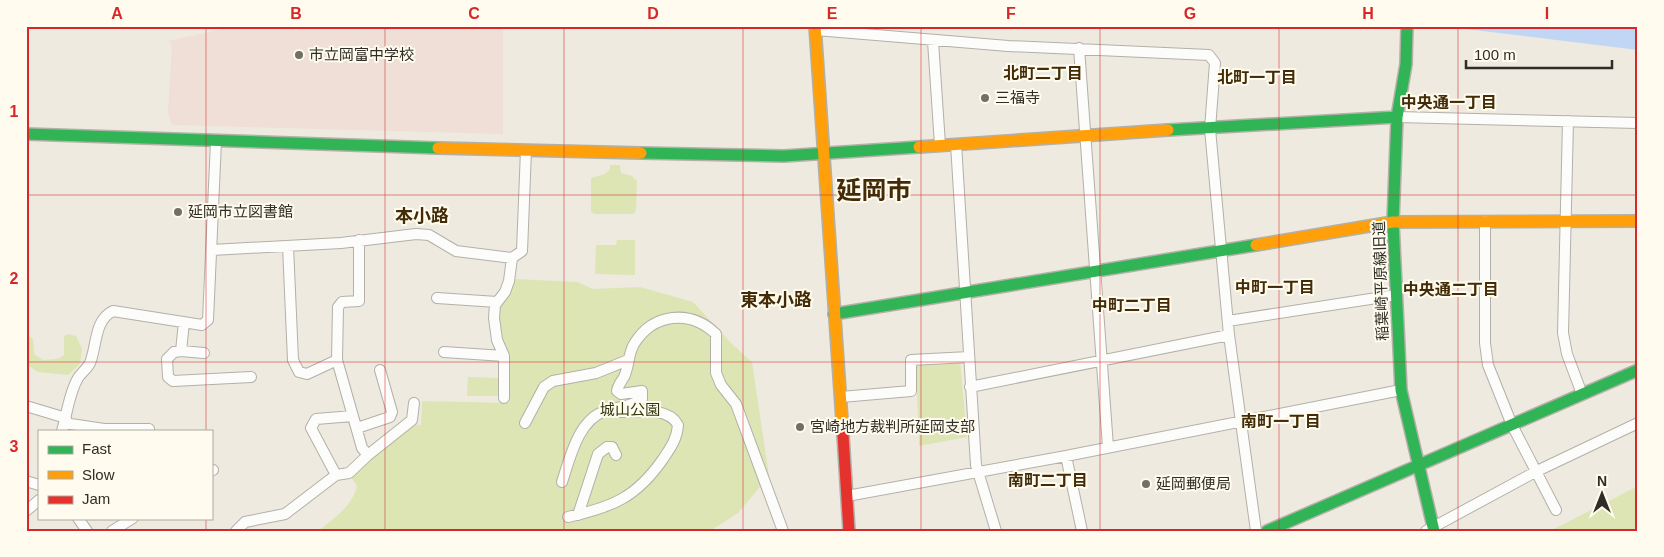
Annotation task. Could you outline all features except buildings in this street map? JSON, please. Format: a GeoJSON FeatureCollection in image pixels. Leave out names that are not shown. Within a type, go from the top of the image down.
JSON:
{"type":"FeatureCollection","features":[{"type":"Feature","properties":{"kind":"street","name":"稲葉崎平原線旧道"},"geometry":{"type":"LineString","coordinates":[[1407,26],[1406,64],[1398,117],[1393,222],[1396,295],[1401,390],[1420,465],[1431,530]]}},
{"type":"Feature","properties":{"kind":"street"},"geometry":{"type":"LineString","coordinates":[[849,531],[815,28],[933,41],[1209,55],[1215,63],[1210,129],[1229,336],[1256,531]]}},
{"type":"Feature","properties":{"kind":"street"},"geometry":{"type":"LineString","coordinates":[[933,41],[940,145]]}},
{"type":"Feature","properties":{"kind":"street"},"geometry":{"type":"LineString","coordinates":[[1079,48],[1108,447]]}},
{"type":"Feature","properties":{"kind":"street"},"geometry":{"type":"LineString","coordinates":[[26,134],[784,156],[1086,135],[1398,117],[1638,123]]}},
{"type":"Feature","properties":{"kind":"street"},"geometry":{"type":"LineString","coordinates":[[1568,121],[1563,333],[1567,354],[1582,394]]}},
{"type":"Feature","properties":{"kind":"street"},"geometry":{"type":"LineString","coordinates":[[64,424],[77,379],[90,364],[98,331],[106,315],[113,311],[202,325],[208,320],[216,141]]}},
{"type":"Feature","properties":{"kind":"street"},"geometry":{"type":"LineString","coordinates":[[956,144],[970,387],[978,472],[996,531]]}},
{"type":"Feature","properties":{"kind":"street"},"geometry":{"type":"LineString","coordinates":[[212,250],[428,235],[456,251],[512,258],[522,251],[526,150]]}},
{"type":"Feature","properties":{"kind":"street"},"geometry":{"type":"LineString","coordinates":[[834,314],[1393,222],[1485,220],[1638,222]]}},
{"type":"Feature","properties":{"kind":"street"},"geometry":{"type":"LineString","coordinates":[[1485,220],[1485,343],[1488,365],[1512,424],[1556,510]]}},
{"type":"Feature","properties":{"kind":"street"},"geometry":{"type":"LineString","coordinates":[[359,240],[359,302],[342,302],[338,308],[337,360],[362,448],[368,455]]}},
{"type":"Feature","properties":{"kind":"street"},"geometry":{"type":"LineString","coordinates":[[288,246],[293,360],[296,368],[306,374],[337,360]]}},
{"type":"Feature","properties":{"kind":"street"},"geometry":{"type":"LineString","coordinates":[[504,398],[504,356],[497,340],[494,318],[497,302],[505,292],[509,281],[512,258]]}},
{"type":"Feature","properties":{"kind":"street"},"geometry":{"type":"LineString","coordinates":[[1228,321],[1396,295]]}},
{"type":"Feature","properties":{"kind":"street"},"geometry":{"type":"LineString","coordinates":[[437,298],[497,302]]}},
{"type":"Feature","properties":{"kind":"street"},"geometry":{"type":"LineString","coordinates":[[562,482],[581,433],[597,414],[636,404],[642,399],[642,391],[621,394],[617,390],[624,376],[634,345],[645,331],[667,317],[687,317],[708,326],[716,334],[716,373],[721,385],[736,404],[783,531]]}},
{"type":"Feature","properties":{"kind":"street"},"geometry":{"type":"LineString","coordinates":[[181,351],[184,322]]}},
{"type":"Feature","properties":{"kind":"street"},"geometry":{"type":"LineString","coordinates":[[970,387],[1229,336]]}},
{"type":"Feature","properties":{"kind":"street"},"geometry":{"type":"LineString","coordinates":[[204,353],[174,352],[167,359],[168,377],[173,381],[251,377]]}},
{"type":"Feature","properties":{"kind":"street"},"geometry":{"type":"LineString","coordinates":[[444,352],[504,356]]}},
{"type":"Feature","properties":{"kind":"street"},"geometry":{"type":"LineString","coordinates":[[841,396],[911,391],[911,360],[969,357]]}},
{"type":"Feature","properties":{"kind":"street"},"geometry":{"type":"LineString","coordinates":[[525,423],[544,387],[553,381],[596,372],[628,360]]}},
{"type":"Feature","properties":{"kind":"street"},"geometry":{"type":"LineString","coordinates":[[356,428],[390,417],[392,412],[380,370]]}},
{"type":"Feature","properties":{"kind":"street"},"geometry":{"type":"LineString","coordinates":[[1267,531],[1638,370]]}},
{"type":"Feature","properties":{"kind":"street"},"geometry":{"type":"LineString","coordinates":[[847,496],[1066,456],[1401,390]]}},
{"type":"Feature","properties":{"kind":"street"},"geometry":{"type":"LineString","coordinates":[[236,531],[245,522],[285,514],[336,475],[349,473],[368,455],[412,420],[414,403]]}},
{"type":"Feature","properties":{"kind":"street"},"geometry":{"type":"LineString","coordinates":[[26,406],[64,424],[104,429],[149,429]]}},
{"type":"Feature","properties":{"kind":"street"},"geometry":{"type":"LineString","coordinates":[[597,414],[659,412],[672,417],[676,422],[677,434],[660,463],[638,489],[612,506],[573,516],[598,454],[607,447],[612,447],[616,455]]}},
{"type":"Feature","properties":{"kind":"street"},"geometry":{"type":"LineString","coordinates":[[336,475],[311,428],[312,423],[316,419],[353,416]]}},
{"type":"Feature","properties":{"kind":"street"},"geometry":{"type":"LineString","coordinates":[[1431,530],[1537,471],[1638,422]]}},
{"type":"Feature","properties":{"kind":"street"},"geometry":{"type":"LineString","coordinates":[[1066,456],[1082,531]]}},
{"type":"Feature","properties":{"kind":"street"},"geometry":{"type":"LineString","coordinates":[[26,481],[38,485]]}},
{"type":"Feature","properties":{"kind":"street"},"geometry":{"type":"LineString","coordinates":[[26,511],[38,501]]}},
{"type":"Feature","properties":{"kind":"street"},"geometry":{"type":"LineString","coordinates":[[79,520],[87,531]]}},
{"type":"Feature","properties":{"kind":"street"},"geometry":{"type":"LineString","coordinates":[[112,531],[130,520]]}},
{"type":"Feature","properties":{"kind":"shaded area"},"geometry":{"type":"Polygon","coordinates":[[[235,26],[503,26],[503,134],[173,125],[168,112],[172,49],[169,41],[235,26]]]}},
{"type":"Feature","properties":{"kind":"green space"},"geometry":{"type":"Polygon","coordinates":[[[610,165],[620,165],[621,173],[632,176],[637,181],[636,211],[633,214],[594,214],[591,211],[591,178],[605,174],[610,169],[610,165]]]}},
{"type":"Feature","properties":{"kind":"green space"},"geometry":{"type":"Polygon","coordinates":[[[617,240],[635,240],[635,275],[595,274],[596,245],[616,245],[617,240]]]}},
{"type":"Feature","properties":{"kind":"green space","name":"城山公園"},"geometry":{"type":"Polygon","coordinates":[[[514,279],[577,282],[593,289],[640,287],[693,302],[732,344],[752,362],[769,476],[738,513],[710,531],[318,531],[342,512],[351,500],[357,486],[350,476],[411,424],[421,425],[422,401],[509,403],[509,356],[497,328],[497,310],[514,279]]]}},
{"type":"Feature","properties":{"kind":"green space"},"geometry":{"type":"Polygon","coordinates":[[[26,334],[33,339],[34,354],[43,360],[58,359],[64,355],[64,336],[68,334],[76,336],[82,349],[80,364],[68,375],[38,372],[26,364],[26,334]]]}},
{"type":"Feature","properties":{"kind":"green space"},"geometry":{"type":"Polygon","coordinates":[[[960,361],[967,437],[919,446],[916,364],[960,361]]]}},
{"type":"Feature","properties":{"kind":"green space"},"geometry":{"type":"Polygon","coordinates":[[[468,377],[498,378],[498,396],[467,396],[468,377]]]}},
{"type":"Feature","properties":{"kind":"green space"},"geometry":{"type":"Polygon","coordinates":[[[1638,486],[1638,531],[1550,531],[1638,486]]]}},
{"type":"Feature","properties":{"kind":"water"},"geometry":{"type":"Polygon","coordinates":[[[1441,26],[1638,26],[1638,50],[1441,26]]]}},
{"type":"Feature","properties":{"kind":"traffic: fast"},"geometry":{"type":"LineString","coordinates":[[1407,26],[1406,64],[1397,117],[1393,222],[1401,390],[1434,531]]}},
{"type":"Feature","properties":{"kind":"traffic: fast"},"geometry":{"type":"LineString","coordinates":[[1168,130],[1397,117]]}},
{"type":"Feature","properties":{"kind":"traffic: fast"},"geometry":{"type":"LineString","coordinates":[[26,134],[438,148]]}},
{"type":"Feature","properties":{"kind":"traffic: fast"},"geometry":{"type":"LineString","coordinates":[[641,153],[784,156],[919,147]]}},
{"type":"Feature","properties":{"kind":"traffic: fast"},"geometry":{"type":"LineString","coordinates":[[834,314],[1256,245]]}},
{"type":"Feature","properties":{"kind":"traffic: fast"},"geometry":{"type":"LineString","coordinates":[[1267,531],[1638,370]]}},
{"type":"Feature","properties":{"kind":"traffic: slow"},"geometry":{"type":"LineString","coordinates":[[815,26],[843,435]]}},
{"type":"Feature","properties":{"kind":"traffic: slow"},"geometry":{"type":"LineString","coordinates":[[919,147],[1168,130]]}},
{"type":"Feature","properties":{"kind":"traffic: slow"},"geometry":{"type":"LineString","coordinates":[[438,148],[641,153]]}},
{"type":"Feature","properties":{"kind":"traffic: slow"},"geometry":{"type":"LineString","coordinates":[[1256,245],[1393,222],[1638,221]]}},
{"type":"Feature","properties":{"kind":"traffic: jam"},"geometry":{"type":"LineString","coordinates":[[843,435],[849,531]]}},
{"type":"Feature","properties":{"kind":"place","name":"市立岡富中学校"},"geometry":{"type":"Point","coordinates":[299,55]}},
{"type":"Feature","properties":{"kind":"place","name":"三福寺"},"geometry":{"type":"Point","coordinates":[985,98]}},
{"type":"Feature","properties":{"kind":"place","name":"延岡市立図書館"},"geometry":{"type":"Point","coordinates":[178,212]}},
{"type":"Feature","properties":{"kind":"place","name":"宮崎地方裁判所延岡支部"},"geometry":{"type":"Point","coordinates":[800,427]}},
{"type":"Feature","properties":{"kind":"place","name":"延岡郵便局"},"geometry":{"type":"Point","coordinates":[1146,484]}},
{"type":"Feature","properties":{"kind":"district","name":"北町二丁目"},"geometry":{"type":"Point","coordinates":[1043,73]}},
{"type":"Feature","properties":{"kind":"district","name":"北町一丁目"},"geometry":{"type":"Point","coordinates":[1257,77]}},
{"type":"Feature","properties":{"kind":"district","name":"中央通一丁目"},"geometry":{"type":"Point","coordinates":[1449,102]}},
{"type":"Feature","properties":{"kind":"district","name":"延岡市"},"geometry":{"type":"Point","coordinates":[874,190]}},
{"type":"Feature","properties":{"kind":"district","name":"本小路"},"geometry":{"type":"Point","coordinates":[422,216]}},
{"type":"Feature","properties":{"kind":"district","name":"中町一丁目"},"geometry":{"type":"Point","coordinates":[1275,287]}},
{"type":"Feature","properties":{"kind":"district","name":"中央通二丁目"},"geometry":{"type":"Point","coordinates":[1451,289]}},
{"type":"Feature","properties":{"kind":"district","name":"東本小路"},"geometry":{"type":"Point","coordinates":[776,300]}},
{"type":"Feature","properties":{"kind":"district","name":"中町二丁目"},"geometry":{"type":"Point","coordinates":[1132,305]}},
{"type":"Feature","properties":{"kind":"district","name":"南町一丁目"},"geometry":{"type":"Point","coordinates":[1281,421]}},
{"type":"Feature","properties":{"kind":"district","name":"南町二丁目"},"geometry":{"type":"Point","coordinates":[1048,480]}}]}
